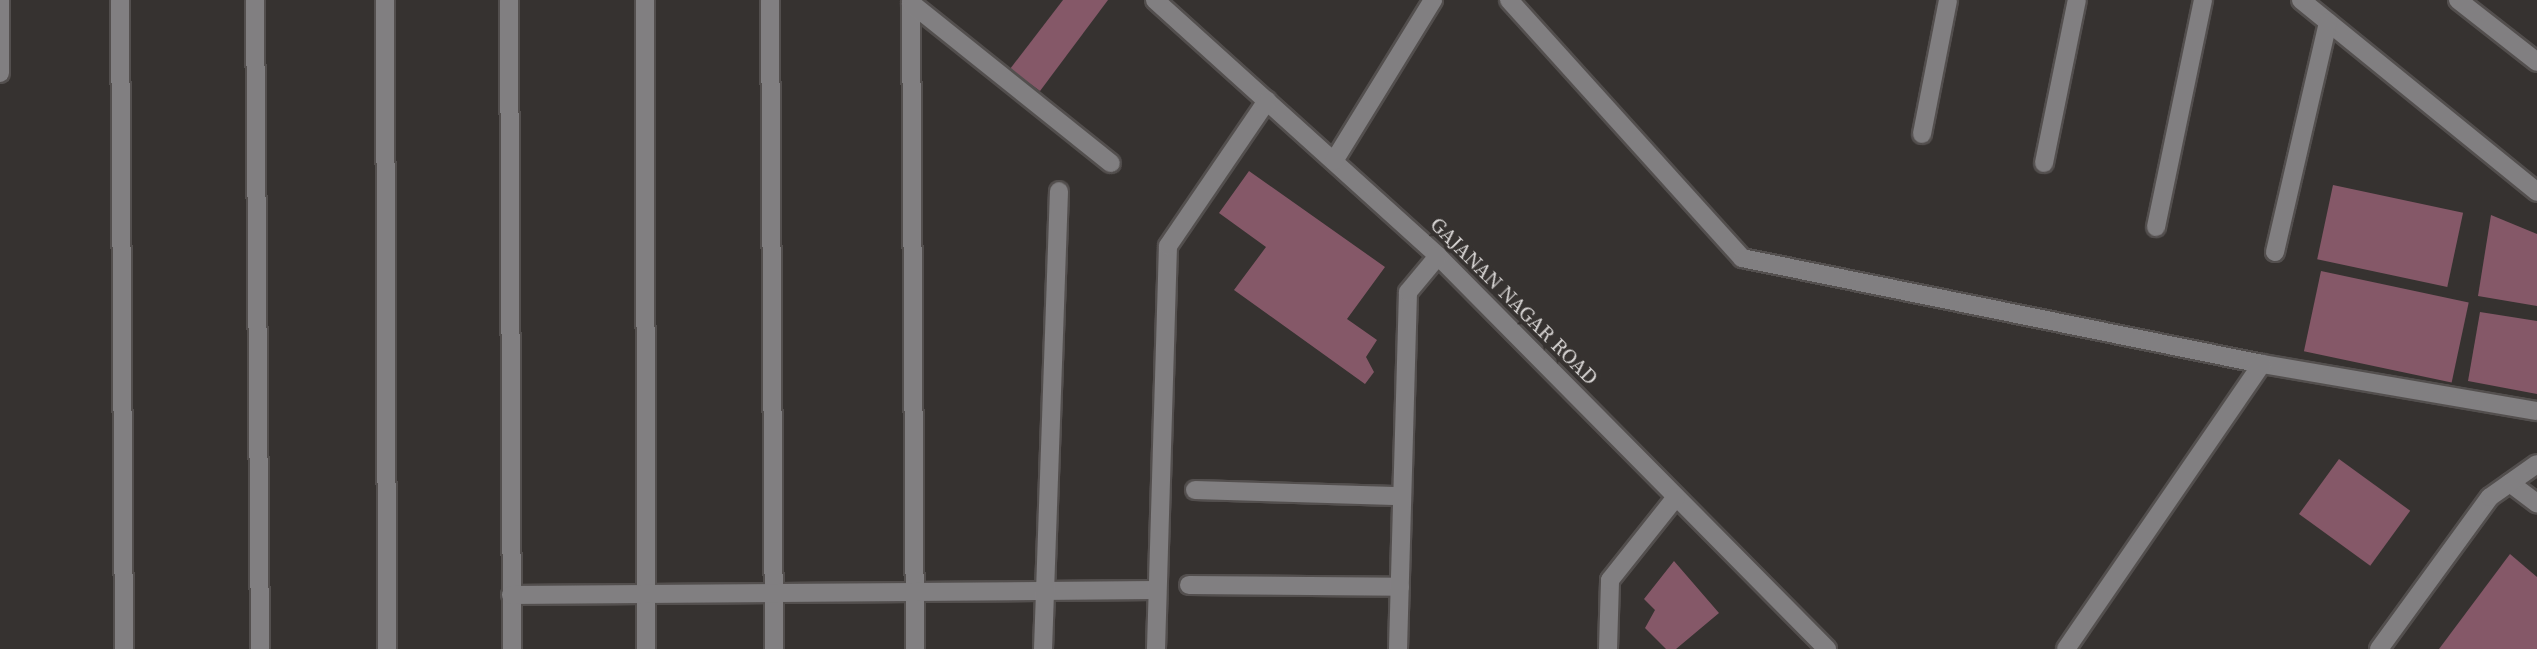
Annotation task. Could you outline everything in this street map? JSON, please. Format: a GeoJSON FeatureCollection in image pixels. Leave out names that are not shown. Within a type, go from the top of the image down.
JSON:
{"type":"FeatureCollection","features":[{"type":"Feature","properties":{"kind":"street"},"geometry":{"type":"LineString","coordinates":[[0,0],[0,73]]}},
{"type":"Feature","properties":{"kind":"street"},"geometry":{"type":"LineString","coordinates":[[120,0],[124,649]]}},
{"type":"Feature","properties":{"kind":"street"},"geometry":{"type":"LineString","coordinates":[[255,0],[260,649]]}},
{"type":"Feature","properties":{"kind":"street"},"geometry":{"type":"LineString","coordinates":[[385,0],[387,649]]}},
{"type":"Feature","properties":{"kind":"street"},"geometry":{"type":"LineString","coordinates":[[509,0],[512,649]]}},
{"type":"Feature","properties":{"kind":"street"},"geometry":{"type":"LineString","coordinates":[[645,0],[646,649]]}},
{"type":"Feature","properties":{"kind":"street"},"geometry":{"type":"LineString","coordinates":[[770,0],[774,649]]}},
{"type":"Feature","properties":{"kind":"street","name":"GAJANAN NAGAR ROAD"},"geometry":{"type":"LineString","coordinates":[[1155,0],[1438,256],[1827,649]]}},
{"type":"Feature","properties":{"kind":"street"},"geometry":{"type":"LineString","coordinates":[[1334,161],[1433,0]]}},
{"type":"Feature","properties":{"kind":"street"},"geometry":{"type":"LineString","coordinates":[[1509,0],[1742,258],[2262,364],[2537,411]]}},
{"type":"Feature","properties":{"kind":"street"},"geometry":{"type":"LineString","coordinates":[[1922,134],[1948,0]]}},
{"type":"Feature","properties":{"kind":"street"},"geometry":{"type":"LineString","coordinates":[[2044,163],[2077,0]]}},
{"type":"Feature","properties":{"kind":"street"},"geometry":{"type":"LineString","coordinates":[[2156,227],[2203,0]]}},
{"type":"Feature","properties":{"kind":"street"},"geometry":{"type":"LineString","coordinates":[[2301,0],[2537,192]]}},
{"type":"Feature","properties":{"kind":"street"},"geometry":{"type":"LineString","coordinates":[[2458,0],[2537,62]]}},
{"type":"Feature","properties":{"kind":"street"},"geometry":{"type":"LineString","coordinates":[[911,1],[1111,163]]}},
{"type":"Feature","properties":{"kind":"street"},"geometry":{"type":"LineString","coordinates":[[911,1],[915,649]]}},
{"type":"Feature","properties":{"kind":"street"},"geometry":{"type":"LineString","coordinates":[[2275,252],[2328,22]]}},
{"type":"Feature","properties":{"kind":"street"},"geometry":{"type":"LineString","coordinates":[[1156,649],[1155,590],[1168,246],[1267,101]]}},
{"type":"Feature","properties":{"kind":"street"},"geometry":{"type":"LineString","coordinates":[[1043,649],[1059,191]]}},
{"type":"Feature","properties":{"kind":"street"},"geometry":{"type":"LineString","coordinates":[[1398,649],[1408,292],[1438,256]]}},
{"type":"Feature","properties":{"kind":"street"},"geometry":{"type":"LineString","coordinates":[[2066,649],[2262,364]]}},
{"type":"Feature","properties":{"kind":"street"},"geometry":{"type":"LineString","coordinates":[[2379,649],[2490,497],[2537,464]]}},
{"type":"Feature","properties":{"kind":"street"},"geometry":{"type":"LineString","coordinates":[[2511,483],[2537,503]]}},
{"type":"Feature","properties":{"kind":"street"},"geometry":{"type":"LineString","coordinates":[[1195,490],[1402,496]]}},
{"type":"Feature","properties":{"kind":"street"},"geometry":{"type":"LineString","coordinates":[[1608,649],[1610,580],[1676,497]]}},
{"type":"Feature","properties":{"kind":"street"},"geometry":{"type":"LineString","coordinates":[[1189,585],[1400,587]]}},
{"type":"Feature","properties":{"kind":"street"},"geometry":{"type":"LineString","coordinates":[[511,595],[1155,590]]}},
{"type":"Feature","properties":{"kind":"building"},"geometry":{"type":"Polygon","coordinates":[[[1063,0],[1108,0],[1040,91],[1010,69],[1063,0]]]}},
{"type":"Feature","properties":{"kind":"building"},"geometry":{"type":"Polygon","coordinates":[[[1249,171],[1385,267],[1347,319],[1377,340],[1366,357],[1374,372],[1365,384],[1234,290],[1266,247],[1219,213],[1249,171]]]}},
{"type":"Feature","properties":{"kind":"building"},"geometry":{"type":"Polygon","coordinates":[[[2333,185],[2463,213],[2447,287],[2317,259],[2333,185]]]}},
{"type":"Feature","properties":{"kind":"building"},"geometry":{"type":"Polygon","coordinates":[[[2491,215],[2537,234],[2537,306],[2478,296],[2491,215]]]}},
{"type":"Feature","properties":{"kind":"building"},"geometry":{"type":"Polygon","coordinates":[[[2321,271],[2469,302],[2452,383],[2304,351],[2321,271]]]}},
{"type":"Feature","properties":{"kind":"building"},"geometry":{"type":"Polygon","coordinates":[[[2480,312],[2537,321],[2537,394],[2468,381],[2480,312]]]}},
{"type":"Feature","properties":{"kind":"building"},"geometry":{"type":"Polygon","coordinates":[[[2339,459],[2410,511],[2370,566],[2299,514],[2339,459]]]}},
{"type":"Feature","properties":{"kind":"building"},"geometry":{"type":"Polygon","coordinates":[[[2510,554],[2537,577],[2537,649],[2439,649],[2510,554]]]}},
{"type":"Feature","properties":{"kind":"building"},"geometry":{"type":"Polygon","coordinates":[[[1674,561],[1719,613],[1676,649],[1666,649],[1645,628],[1655,610],[1644,599],[1674,561]]]}}]}
